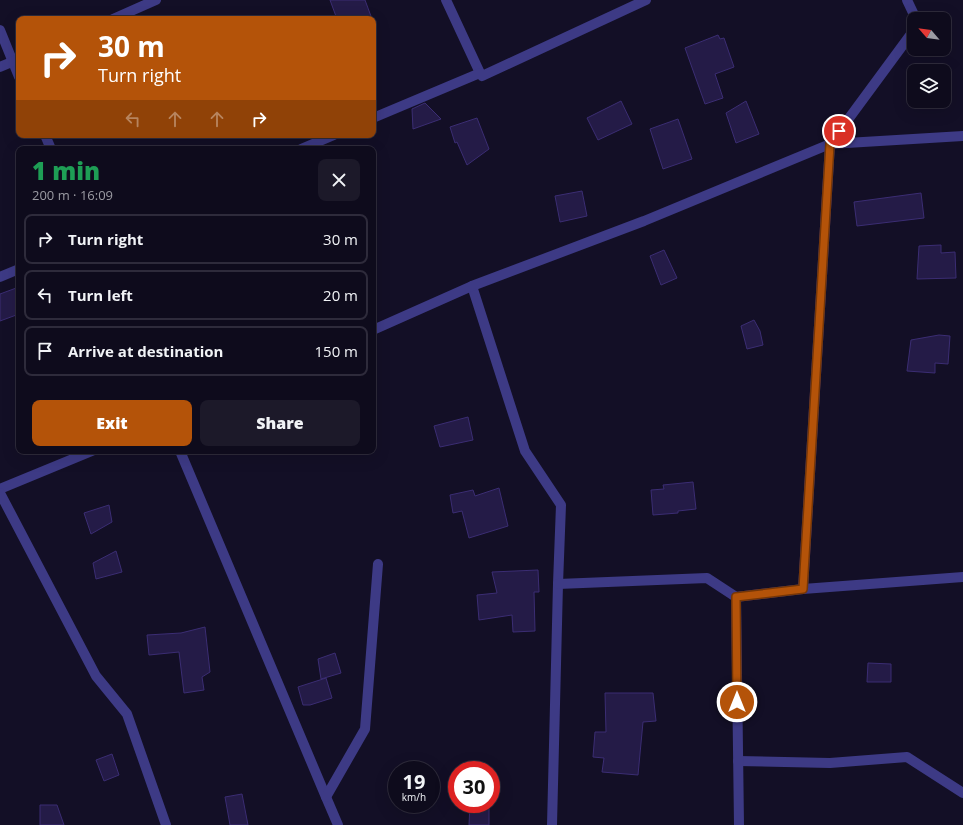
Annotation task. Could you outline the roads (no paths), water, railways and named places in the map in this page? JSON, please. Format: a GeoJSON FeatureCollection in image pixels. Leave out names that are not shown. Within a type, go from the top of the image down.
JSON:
{"type":"FeatureCollection","features":[{"type":"Feature","properties":{"kind":"street"},"geometry":{"type":"LineString","coordinates":[[120,16],[156,0]]}},
{"type":"Feature","properties":{"kind":"street"},"geometry":{"type":"LineString","coordinates":[[446,0],[482,76],[646,0]]}},
{"type":"Feature","properties":{"kind":"street"},"geometry":{"type":"LineString","coordinates":[[908,0],[913,12]]}},
{"type":"Feature","properties":{"kind":"street"},"geometry":{"type":"LineString","coordinates":[[0,30],[16,61],[0,67]]}},
{"type":"Feature","properties":{"kind":"street"},"geometry":{"type":"LineString","coordinates":[[803,589],[830,144],[907,40]]}},
{"type":"Feature","properties":{"kind":"street"},"geometry":{"type":"LineString","coordinates":[[376,117],[480,73]]}},
{"type":"Feature","properties":{"kind":"street"},"geometry":{"type":"LineString","coordinates":[[376,329],[472,286],[644,221],[830,144],[963,136]]}},
{"type":"Feature","properties":{"kind":"street"},"geometry":{"type":"LineString","coordinates":[[308,146],[327,138]]}},
{"type":"Feature","properties":{"kind":"street"},"geometry":{"type":"LineString","coordinates":[[0,277],[16,270]]}},
{"type":"Feature","properties":{"kind":"street"},"geometry":{"type":"LineString","coordinates":[[472,286],[525,451],[561,505],[552,825]]}},
{"type":"Feature","properties":{"kind":"street"},"geometry":{"type":"LineString","coordinates":[[0,489],[85,454]]}},
{"type":"Feature","properties":{"kind":"street"},"geometry":{"type":"LineString","coordinates":[[181,454],[338,825]]}},
{"type":"Feature","properties":{"kind":"street"},"geometry":{"type":"LineString","coordinates":[[0,493],[96,676],[127,714],[166,825]]}},
{"type":"Feature","properties":{"kind":"street"},"geometry":{"type":"LineString","coordinates":[[326,797],[365,730],[378,564]]}},
{"type":"Feature","properties":{"kind":"street"},"geometry":{"type":"LineString","coordinates":[[558,584],[706,578],[736,597],[803,589],[963,577]]}},
{"type":"Feature","properties":{"kind":"street"},"geometry":{"type":"LineString","coordinates":[[736,597],[739,825]]}},
{"type":"Feature","properties":{"kind":"street"},"geometry":{"type":"LineString","coordinates":[[738,761],[830,763],[907,757],[963,793]]}}]}
